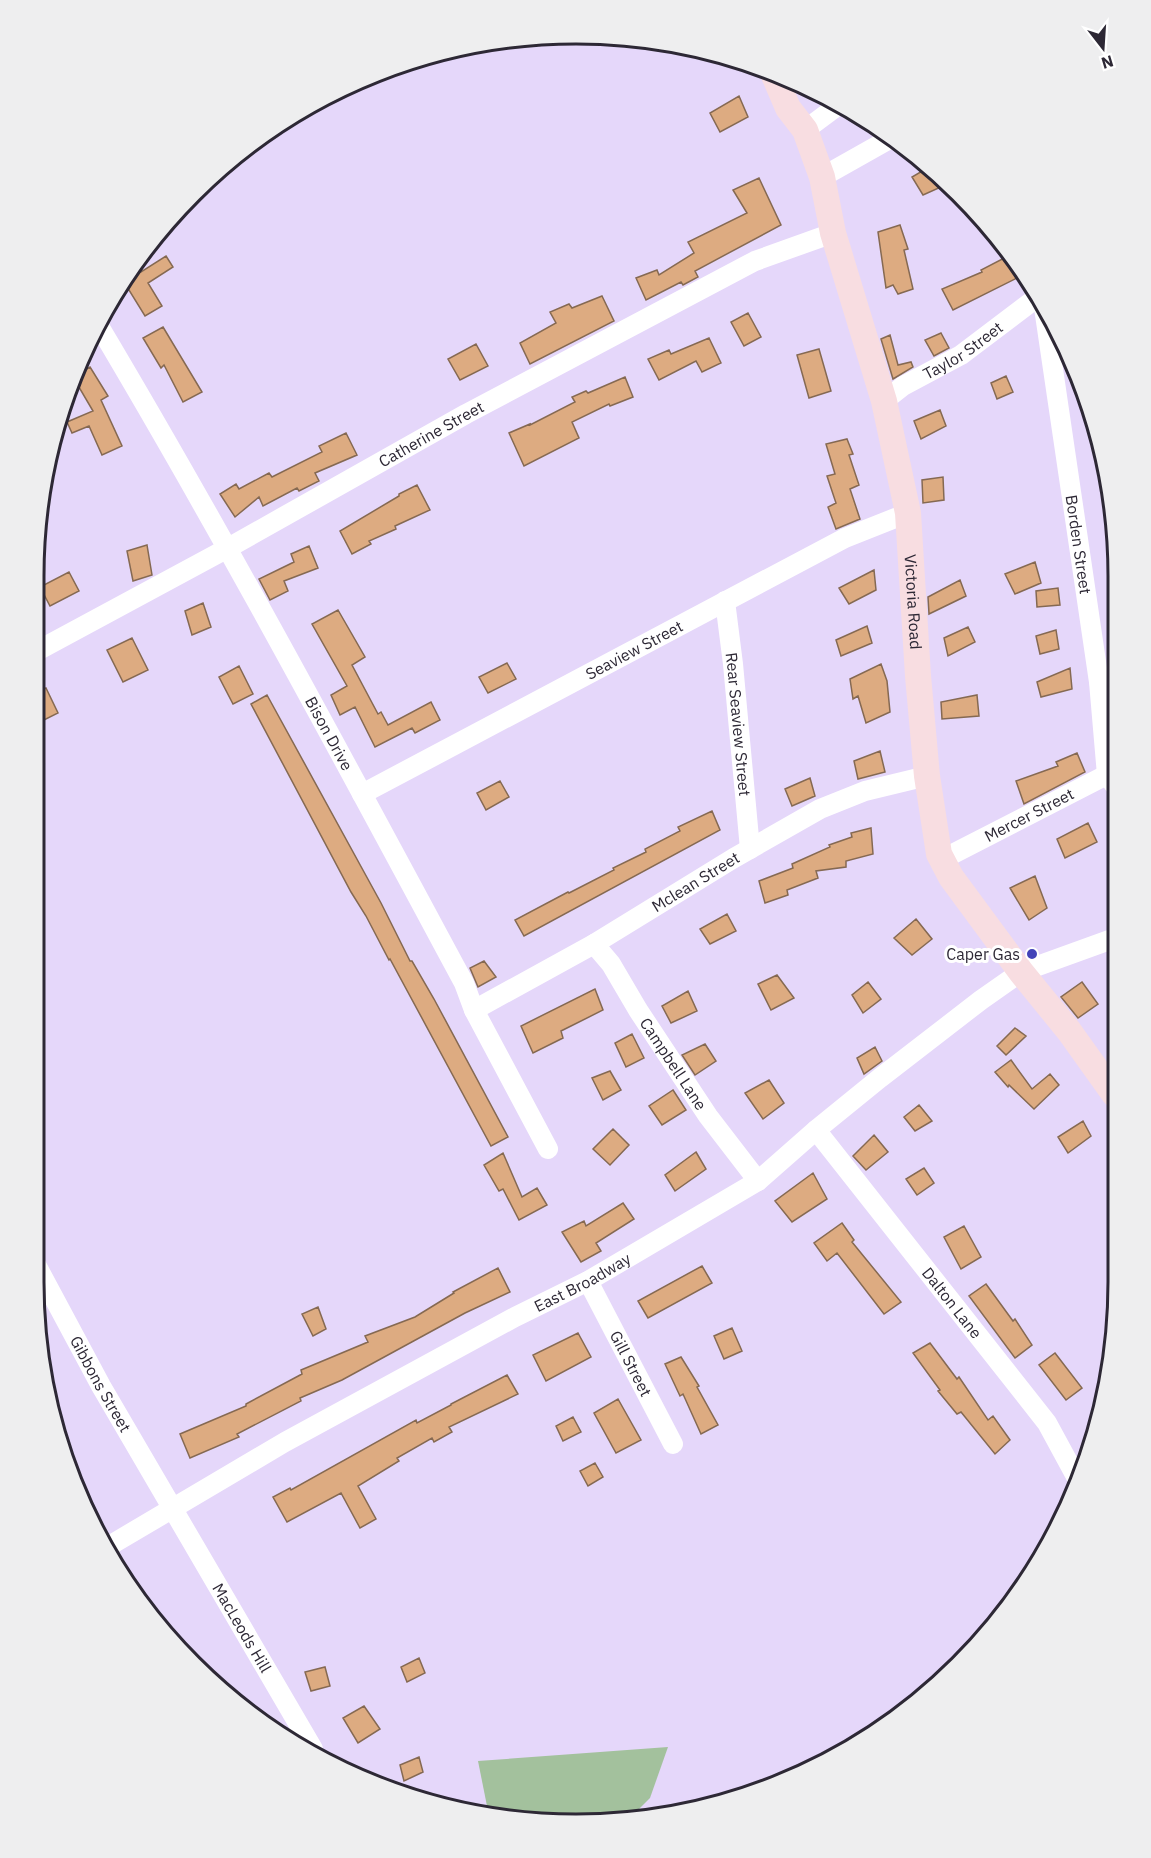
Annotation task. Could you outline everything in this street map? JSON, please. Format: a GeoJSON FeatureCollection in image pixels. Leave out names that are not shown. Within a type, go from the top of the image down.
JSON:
{"type":"FeatureCollection","features":[{"type":"Feature","properties":{"kind":"main road","name":"Victoria Road"},"geometry":{"type":"LineString","coordinates":[[777,83],[788,108],[805,130],[822,177],[833,233],[884,401],[908,513],[927,776],[936,843],[941,860],[1021,972],[1069,1031],[1108,1086]]}},
{"type":"Feature","properties":{"kind":"street"},"geometry":{"type":"LineString","coordinates":[[805,130],[832,110]]}},
{"type":"Feature","properties":{"kind":"street"},"geometry":{"type":"LineString","coordinates":[[822,177],[884,142]]}},
{"type":"Feature","properties":{"kind":"street","name":"Catherine Street"},"geometry":{"type":"LineString","coordinates":[[44,647],[228,548],[466,414],[745,266],[833,233]]}},
{"type":"Feature","properties":{"kind":"street","name":"Taylor Street"},"geometry":{"type":"LineString","coordinates":[[884,401],[903,387],[961,356],[1031,302]]}},
{"type":"Feature","properties":{"kind":"street","name":"Bison Drive"},"geometry":{"type":"LineString","coordinates":[[102,332],[228,548],[464,983],[474,1010],[548,1149]]}},
{"type":"Feature","properties":{"kind":"street","name":"Borden Street"},"geometry":{"type":"LineString","coordinates":[[1048,332],[1108,678]]}},
{"type":"Feature","properties":{"kind":"street","name":"Seaview Street"},"geometry":{"type":"LineString","coordinates":[[362,794],[857,532],[908,513]]}},
{"type":"Feature","properties":{"kind":"street","name":"Rear Seaview Street"},"geometry":{"type":"LineString","coordinates":[[724,601],[733,664],[750,849]]}},
{"type":"Feature","properties":{"kind":"street","name":"Mclean Street"},"geometry":{"type":"LineString","coordinates":[[474,1010],[594,944],[778,831],[820,809],[865,791],[927,776]]}},
{"type":"Feature","properties":{"kind":"street","name":"Mercer Street"},"geometry":{"type":"LineString","coordinates":[[941,860],[1108,779]]}},
{"type":"Feature","properties":{"kind":"street","name":"East Broadway"},"geometry":{"type":"LineString","coordinates":[[113,1544],[285,1442],[515,1317],[588,1281],[758,1181],[816,1130],[946,1026],[1021,972],[1108,941]]}},
{"type":"Feature","properties":{"kind":"street","name":"Campbell Lane"},"geometry":{"type":"LineString","coordinates":[[594,944],[611,964],[638,1010],[708,1116],[758,1181]]}},
{"type":"Feature","properties":{"kind":"street","name":"Dalton Lane"},"geometry":{"type":"LineString","coordinates":[[816,1130],[1047,1423],[1073,1471]]}},
{"type":"Feature","properties":{"kind":"street","name":"Gibbons Street"},"geometry":{"type":"LineString","coordinates":[[44,1280],[101,1386],[172,1508]]}},
{"type":"Feature","properties":{"kind":"street","name":"Gill Street"},"geometry":{"type":"LineString","coordinates":[[588,1281],[673,1444]]}},
{"type":"Feature","properties":{"kind":"street","name":"MacLeods Hill"},"geometry":{"type":"LineString","coordinates":[[172,1508],[310,1743]]}},
{"type":"Feature","properties":{"kind":"green space"},"geometry":{"type":"Polygon","coordinates":[[[668,1747],[650,1798],[637,1811],[610,1813],[541,1813],[487,1807],[478,1761],[668,1747]]]}},
{"type":"Feature","properties":{"kind":"building"},"geometry":{"type":"Polygon","coordinates":[[[739,96],[748,117],[720,132],[710,113],[739,96]]]}},
{"type":"Feature","properties":{"kind":"building"},"geometry":{"type":"Polygon","coordinates":[[[921,172],[939,188],[923,195],[912,177],[921,172]]]}},
{"type":"Feature","properties":{"kind":"building"},"geometry":{"type":"Polygon","coordinates":[[[759,178],[781,225],[695,271],[698,277],[683,285],[681,282],[646,300],[636,278],[657,270],[659,275],[694,253],[688,242],[747,213],[733,190],[759,178]]]}},
{"type":"Feature","properties":{"kind":"building"},"geometry":{"type":"Polygon","coordinates":[[[900,225],[908,249],[904,250],[913,289],[898,294],[893,285],[886,288],[878,232],[900,225]]]}},
{"type":"Feature","properties":{"kind":"building"},"geometry":{"type":"Polygon","coordinates":[[[166,256],[173,267],[148,283],[162,306],[145,316],[128,288],[140,270],[141,272],[166,256]]]}},
{"type":"Feature","properties":{"kind":"building"},"geometry":{"type":"Polygon","coordinates":[[[1003,259],[1017,278],[953,310],[942,289],[982,272],[981,270],[1003,259]]]}},
{"type":"Feature","properties":{"kind":"building"},"geometry":{"type":"Polygon","coordinates":[[[602,296],[614,321],[530,364],[520,343],[556,323],[550,312],[569,304],[572,308],[602,296]]]}},
{"type":"Feature","properties":{"kind":"building"},"geometry":{"type":"Polygon","coordinates":[[[748,313],[761,337],[744,346],[731,322],[748,313]]]}},
{"type":"Feature","properties":{"kind":"building"},"geometry":{"type":"Polygon","coordinates":[[[163,327],[202,392],[183,402],[164,365],[161,368],[143,338],[163,327]]]}},
{"type":"Feature","properties":{"kind":"building"},"geometry":{"type":"Polygon","coordinates":[[[941,333],[949,348],[934,356],[925,340],[941,333]]]}},
{"type":"Feature","properties":{"kind":"building"},"geometry":{"type":"Polygon","coordinates":[[[890,335],[898,365],[911,362],[913,367],[893,379],[881,339],[890,335]]]}},
{"type":"Feature","properties":{"kind":"building"},"geometry":{"type":"Polygon","coordinates":[[[709,338],[721,363],[702,372],[696,361],[659,380],[648,359],[669,350],[671,354],[709,338]]]}},
{"type":"Feature","properties":{"kind":"building"},"geometry":{"type":"Polygon","coordinates":[[[476,344],[488,366],[460,380],[448,359],[476,344]]]}},
{"type":"Feature","properties":{"kind":"building"},"geometry":{"type":"Polygon","coordinates":[[[819,349],[831,391],[809,398],[797,355],[819,349]]]}},
{"type":"Feature","properties":{"kind":"building"},"geometry":{"type":"Polygon","coordinates":[[[90,367],[108,396],[101,400],[122,446],[102,455],[89,426],[72,433],[67,422],[93,411],[79,386],[85,370],[90,367]]]}},
{"type":"Feature","properties":{"kind":"building"},"geometry":{"type":"Polygon","coordinates":[[[1006,376],[1013,392],[997,399],[991,383],[1006,376]]]}},
{"type":"Feature","properties":{"kind":"building"},"geometry":{"type":"Polygon","coordinates":[[[625,377],[633,397],[610,406],[609,404],[572,422],[579,438],[524,466],[509,433],[575,402],[572,397],[586,391],[588,393],[625,377]]]}},
{"type":"Feature","properties":{"kind":"building"},"geometry":{"type":"Polygon","coordinates":[[[940,410],[946,426],[921,439],[914,421],[940,410]]]}},
{"type":"Feature","properties":{"kind":"building"},"geometry":{"type":"Polygon","coordinates":[[[346,433],[357,455],[315,473],[319,481],[299,491],[297,488],[263,506],[259,497],[235,517],[220,494],[236,484],[239,489],[269,473],[272,477],[322,452],[319,446],[346,433]]]}},
{"type":"Feature","properties":{"kind":"building"},"geometry":{"type":"Polygon","coordinates":[[[847,439],[853,454],[849,455],[859,485],[850,489],[860,519],[836,529],[828,507],[836,503],[827,476],[835,474],[826,444],[847,439]]]}},
{"type":"Feature","properties":{"kind":"building"},"geometry":{"type":"Polygon","coordinates":[[[943,477],[944,500],[923,503],[922,480],[943,477]]]}},
{"type":"Feature","properties":{"kind":"building"},"geometry":{"type":"Polygon","coordinates":[[[417,485],[430,510],[395,526],[396,529],[369,541],[371,544],[352,554],[340,531],[417,485]]]}},
{"type":"Feature","properties":{"kind":"building"},"geometry":{"type":"Polygon","coordinates":[[[147,545],[152,575],[133,581],[127,551],[147,545]]]}},
{"type":"Feature","properties":{"kind":"building"},"geometry":{"type":"Polygon","coordinates":[[[309,546],[318,568],[284,581],[288,591],[270,600],[259,579],[294,562],[291,554],[309,546]]]}},
{"type":"Feature","properties":{"kind":"building"},"geometry":{"type":"Polygon","coordinates":[[[1035,562],[1041,583],[1015,594],[1005,574],[1035,562]]]}},
{"type":"Feature","properties":{"kind":"building"},"geometry":{"type":"Polygon","coordinates":[[[874,570],[876,590],[849,604],[839,588],[874,570]]]}},
{"type":"Feature","properties":{"kind":"building"},"geometry":{"type":"Polygon","coordinates":[[[69,572],[79,591],[50,606],[44,595],[44,585],[69,572]]]}},
{"type":"Feature","properties":{"kind":"building"},"geometry":{"type":"Polygon","coordinates":[[[960,580],[966,596],[929,614],[928,597],[960,580]]]}},
{"type":"Feature","properties":{"kind":"building"},"geometry":{"type":"Polygon","coordinates":[[[1058,588],[1060,605],[1037,607],[1036,591],[1058,588]]]}},
{"type":"Feature","properties":{"kind":"building"},"geometry":{"type":"Polygon","coordinates":[[[203,603],[211,627],[192,635],[185,611],[203,603]]]}},
{"type":"Feature","properties":{"kind":"building"},"geometry":{"type":"Polygon","coordinates":[[[338,610],[365,657],[352,665],[378,714],[381,712],[388,725],[431,702],[440,720],[415,733],[412,728],[375,747],[355,707],[340,715],[331,695],[347,686],[312,624],[338,610]]]}},
{"type":"Feature","properties":{"kind":"building"},"geometry":{"type":"Polygon","coordinates":[[[867,626],[872,643],[841,656],[836,640],[867,626]]]}},
{"type":"Feature","properties":{"kind":"building"},"geometry":{"type":"Polygon","coordinates":[[[968,627],[975,642],[948,656],[944,638],[968,627]]]}},
{"type":"Feature","properties":{"kind":"building"},"geometry":{"type":"Polygon","coordinates":[[[1056,630],[1059,649],[1040,654],[1036,636],[1056,630]]]}},
{"type":"Feature","properties":{"kind":"building"},"geometry":{"type":"Polygon","coordinates":[[[132,638],[148,670],[123,682],[107,650],[132,638]]]}},
{"type":"Feature","properties":{"kind":"building"},"geometry":{"type":"Polygon","coordinates":[[[507,663],[516,679],[488,693],[479,677],[507,663]]]}},
{"type":"Feature","properties":{"kind":"building"},"geometry":{"type":"Polygon","coordinates":[[[881,664],[887,681],[890,712],[866,723],[858,696],[853,699],[850,679],[881,664]]]}},
{"type":"Feature","properties":{"kind":"building"},"geometry":{"type":"Polygon","coordinates":[[[239,666],[253,694],[233,704],[219,677],[239,666]]]}},
{"type":"Feature","properties":{"kind":"building"},"geometry":{"type":"Polygon","coordinates":[[[1070,668],[1072,689],[1041,697],[1037,682],[1070,668]]]}},
{"type":"Feature","properties":{"kind":"building"},"geometry":{"type":"Polygon","coordinates":[[[46,688],[58,713],[44,720],[44,689],[46,688]]]}},
{"type":"Feature","properties":{"kind":"building"},"geometry":{"type":"Polygon","coordinates":[[[267,695],[508,1137],[491,1146],[390,959],[351,892],[251,704],[267,695]]]}},
{"type":"Feature","properties":{"kind":"building"},"geometry":{"type":"Polygon","coordinates":[[[977,695],[979,716],[942,719],[941,702],[977,695]]]}},
{"type":"Feature","properties":{"kind":"building"},"geometry":{"type":"Polygon","coordinates":[[[880,751],[885,772],[858,779],[854,761],[880,751]]]}},
{"type":"Feature","properties":{"kind":"building"},"geometry":{"type":"Polygon","coordinates":[[[1077,753],[1085,772],[1024,804],[1016,781],[1058,766],[1056,762],[1077,753]]]}},
{"type":"Feature","properties":{"kind":"building"},"geometry":{"type":"Polygon","coordinates":[[[810,778],[815,796],[792,806],[785,789],[810,778]]]}},
{"type":"Feature","properties":{"kind":"building"},"geometry":{"type":"Polygon","coordinates":[[[500,781],[509,797],[486,810],[477,793],[500,781]]]}},
{"type":"Feature","properties":{"kind":"building"},"geometry":{"type":"Polygon","coordinates":[[[712,811],[720,830],[524,936],[515,920],[614,870],[613,868],[646,852],[645,849],[680,831],[678,827],[712,811]]]}},
{"type":"Feature","properties":{"kind":"building"},"geometry":{"type":"Polygon","coordinates":[[[1088,823],[1097,842],[1065,858],[1057,839],[1088,823]]]}},
{"type":"Feature","properties":{"kind":"building"},"geometry":{"type":"Polygon","coordinates":[[[871,828],[873,854],[846,861],[846,867],[816,871],[818,878],[787,890],[788,895],[765,903],[759,881],[793,868],[792,864],[830,847],[829,845],[852,837],[851,833],[871,828]]]}},
{"type":"Feature","properties":{"kind":"building"},"geometry":{"type":"Polygon","coordinates":[[[1035,876],[1047,908],[1029,920],[1010,888],[1035,876]]]}},
{"type":"Feature","properties":{"kind":"building"},"geometry":{"type":"Polygon","coordinates":[[[727,914],[736,931],[710,944],[700,929],[727,914]]]}},
{"type":"Feature","properties":{"kind":"building"},"geometry":{"type":"Polygon","coordinates":[[[916,919],[932,939],[912,955],[894,938],[916,919]]]}},
{"type":"Feature","properties":{"kind":"building"},"geometry":{"type":"Polygon","coordinates":[[[484,961],[496,977],[478,987],[470,968],[484,961]]]}},
{"type":"Feature","properties":{"kind":"building"},"geometry":{"type":"Polygon","coordinates":[[[777,975],[794,998],[771,1010],[758,984],[777,975]]]}},
{"type":"Feature","properties":{"kind":"building"},"geometry":{"type":"Polygon","coordinates":[[[868,982],[881,999],[863,1013],[852,995],[868,982]]]}},
{"type":"Feature","properties":{"kind":"building"},"geometry":{"type":"Polygon","coordinates":[[[1082,982],[1098,1004],[1078,1018],[1061,997],[1082,982]]]}},
{"type":"Feature","properties":{"kind":"building"},"geometry":{"type":"Polygon","coordinates":[[[595,989],[603,1010],[561,1031],[563,1038],[533,1053],[521,1026],[595,989]]]}},
{"type":"Feature","properties":{"kind":"building"},"geometry":{"type":"Polygon","coordinates":[[[688,991],[697,1011],[671,1023],[662,1006],[688,991]]]}},
{"type":"Feature","properties":{"kind":"building"},"geometry":{"type":"Polygon","coordinates":[[[1015,1028],[1026,1036],[1006,1055],[997,1046],[1015,1028]]]}},
{"type":"Feature","properties":{"kind":"building"},"geometry":{"type":"Polygon","coordinates":[[[632,1034],[644,1058],[626,1067],[615,1043],[632,1034]]]}},
{"type":"Feature","properties":{"kind":"building"},"geometry":{"type":"Polygon","coordinates":[[[705,1044],[716,1061],[695,1075],[682,1055],[705,1044]]]}},
{"type":"Feature","properties":{"kind":"building"},"geometry":{"type":"Polygon","coordinates":[[[875,1047],[882,1061],[864,1074],[857,1058],[875,1047]]]}},
{"type":"Feature","properties":{"kind":"building"},"geometry":{"type":"Polygon","coordinates":[[[1011,1060],[1032,1089],[1050,1074],[1059,1085],[1034,1109],[1009,1085],[1008,1087],[995,1072],[1011,1060]]]}},
{"type":"Feature","properties":{"kind":"building"},"geometry":{"type":"Polygon","coordinates":[[[610,1071],[621,1090],[603,1100],[592,1078],[610,1071]]]}},
{"type":"Feature","properties":{"kind":"building"},"geometry":{"type":"Polygon","coordinates":[[[769,1080],[784,1103],[763,1119],[745,1093],[769,1080]]]}},
{"type":"Feature","properties":{"kind":"building"},"geometry":{"type":"Polygon","coordinates":[[[673,1090],[686,1110],[662,1125],[649,1106],[673,1090]]]}},
{"type":"Feature","properties":{"kind":"building"},"geometry":{"type":"Polygon","coordinates":[[[919,1105],[932,1121],[915,1131],[904,1117],[919,1105]]]}},
{"type":"Feature","properties":{"kind":"building"},"geometry":{"type":"Polygon","coordinates":[[[1083,1121],[1091,1136],[1068,1153],[1058,1137],[1083,1121]]]}},
{"type":"Feature","properties":{"kind":"building"},"geometry":{"type":"Polygon","coordinates":[[[613,1129],[629,1145],[610,1165],[593,1149],[613,1129]]]}},
{"type":"Feature","properties":{"kind":"building"},"geometry":{"type":"Polygon","coordinates":[[[874,1135],[888,1152],[866,1170],[853,1156],[874,1135]]]}},
{"type":"Feature","properties":{"kind":"building"},"geometry":{"type":"Polygon","coordinates":[[[696,1152],[706,1169],[675,1191],[665,1175],[696,1152]]]}},
{"type":"Feature","properties":{"kind":"building"},"geometry":{"type":"Polygon","coordinates":[[[503,1153],[522,1197],[537,1188],[547,1205],[519,1220],[503,1189],[499,1191],[484,1165],[503,1153]]]}},
{"type":"Feature","properties":{"kind":"building"},"geometry":{"type":"Polygon","coordinates":[[[924,1168],[934,1183],[917,1195],[906,1179],[924,1168]]]}},
{"type":"Feature","properties":{"kind":"building"},"geometry":{"type":"Polygon","coordinates":[[[813,1173],[827,1199],[792,1222],[775,1201],[813,1173]]]}},
{"type":"Feature","properties":{"kind":"building"},"geometry":{"type":"Polygon","coordinates":[[[623,1203],[634,1219],[596,1243],[601,1251],[581,1262],[562,1232],[584,1221],[586,1226],[623,1203]]]}},
{"type":"Feature","properties":{"kind":"building"},"geometry":{"type":"Polygon","coordinates":[[[842,1223],[854,1240],[852,1242],[901,1302],[884,1314],[837,1253],[827,1261],[814,1243],[842,1223]]]}},
{"type":"Feature","properties":{"kind":"building"},"geometry":{"type":"Polygon","coordinates":[[[964,1226],[981,1257],[961,1269],[944,1237],[964,1226]]]}},
{"type":"Feature","properties":{"kind":"building"},"geometry":{"type":"Polygon","coordinates":[[[702,1266],[712,1283],[648,1318],[638,1301],[702,1266]]]}},
{"type":"Feature","properties":{"kind":"building"},"geometry":{"type":"Polygon","coordinates":[[[498,1268],[510,1292],[465,1313],[342,1380],[300,1398],[301,1401],[237,1434],[239,1437],[190,1458],[180,1434],[246,1406],[302,1374],[301,1370],[368,1342],[365,1336],[415,1317],[453,1292],[498,1268]]]}},
{"type":"Feature","properties":{"kind":"building"},"geometry":{"type":"Polygon","coordinates":[[[986,1284],[1013,1321],[1015,1319],[1032,1345],[1015,1358],[969,1296],[986,1284]]]}},
{"type":"Feature","properties":{"kind":"building"},"geometry":{"type":"Polygon","coordinates":[[[318,1307],[326,1329],[313,1336],[302,1314],[318,1307]]]}},
{"type":"Feature","properties":{"kind":"building"},"geometry":{"type":"Polygon","coordinates":[[[732,1328],[742,1351],[724,1359],[714,1336],[732,1328]]]}},
{"type":"Feature","properties":{"kind":"building"},"geometry":{"type":"Polygon","coordinates":[[[578,1333],[591,1357],[546,1381],[533,1355],[578,1333]]]}},
{"type":"Feature","properties":{"kind":"building"},"geometry":{"type":"Polygon","coordinates":[[[930,1343],[957,1379],[959,1377],[988,1420],[993,1416],[1010,1440],[995,1454],[961,1412],[957,1414],[938,1391],[940,1390],[913,1353],[930,1343]]]}},
{"type":"Feature","properties":{"kind":"building"},"geometry":{"type":"Polygon","coordinates":[[[1055,1353],[1082,1388],[1066,1400],[1039,1365],[1055,1353]]]}},
{"type":"Feature","properties":{"kind":"building"},"geometry":{"type":"Polygon","coordinates":[[[681,1357],[699,1386],[697,1387],[718,1425],[701,1434],[683,1394],[680,1396],[665,1364],[681,1357]]]}},
{"type":"Feature","properties":{"kind":"building"},"geometry":{"type":"Polygon","coordinates":[[[507,1375],[518,1394],[449,1427],[452,1432],[434,1442],[432,1438],[397,1458],[399,1461],[358,1486],[376,1519],[360,1528],[341,1493],[287,1522],[273,1497],[290,1488],[291,1490],[416,1420],[417,1423],[507,1375]]]}},
{"type":"Feature","properties":{"kind":"building"},"geometry":{"type":"Polygon","coordinates":[[[618,1399],[641,1440],[616,1453],[594,1413],[618,1399]]]}},
{"type":"Feature","properties":{"kind":"building"},"geometry":{"type":"Polygon","coordinates":[[[573,1417],[581,1432],[563,1441],[556,1426],[573,1417]]]}},
{"type":"Feature","properties":{"kind":"building"},"geometry":{"type":"Polygon","coordinates":[[[595,1463],[603,1477],[588,1486],[580,1471],[595,1463]]]}},
{"type":"Feature","properties":{"kind":"building"},"geometry":{"type":"Polygon","coordinates":[[[419,1658],[425,1673],[407,1682],[401,1667],[419,1658]]]}},
{"type":"Feature","properties":{"kind":"building"},"geometry":{"type":"Polygon","coordinates":[[[325,1667],[330,1686],[311,1691],[305,1672],[325,1667]]]}},
{"type":"Feature","properties":{"kind":"building"},"geometry":{"type":"Polygon","coordinates":[[[364,1706],[380,1729],[358,1743],[343,1718],[364,1706]]]}},
{"type":"Feature","properties":{"kind":"building"},"geometry":{"type":"Polygon","coordinates":[[[419,1757],[423,1772],[404,1781],[400,1765],[419,1757]]]}},
{"type":"Feature","properties":{"kind":"place","name":"Caper Gas"},"geometry":{"type":"Point","coordinates":[1032,954]}}]}
